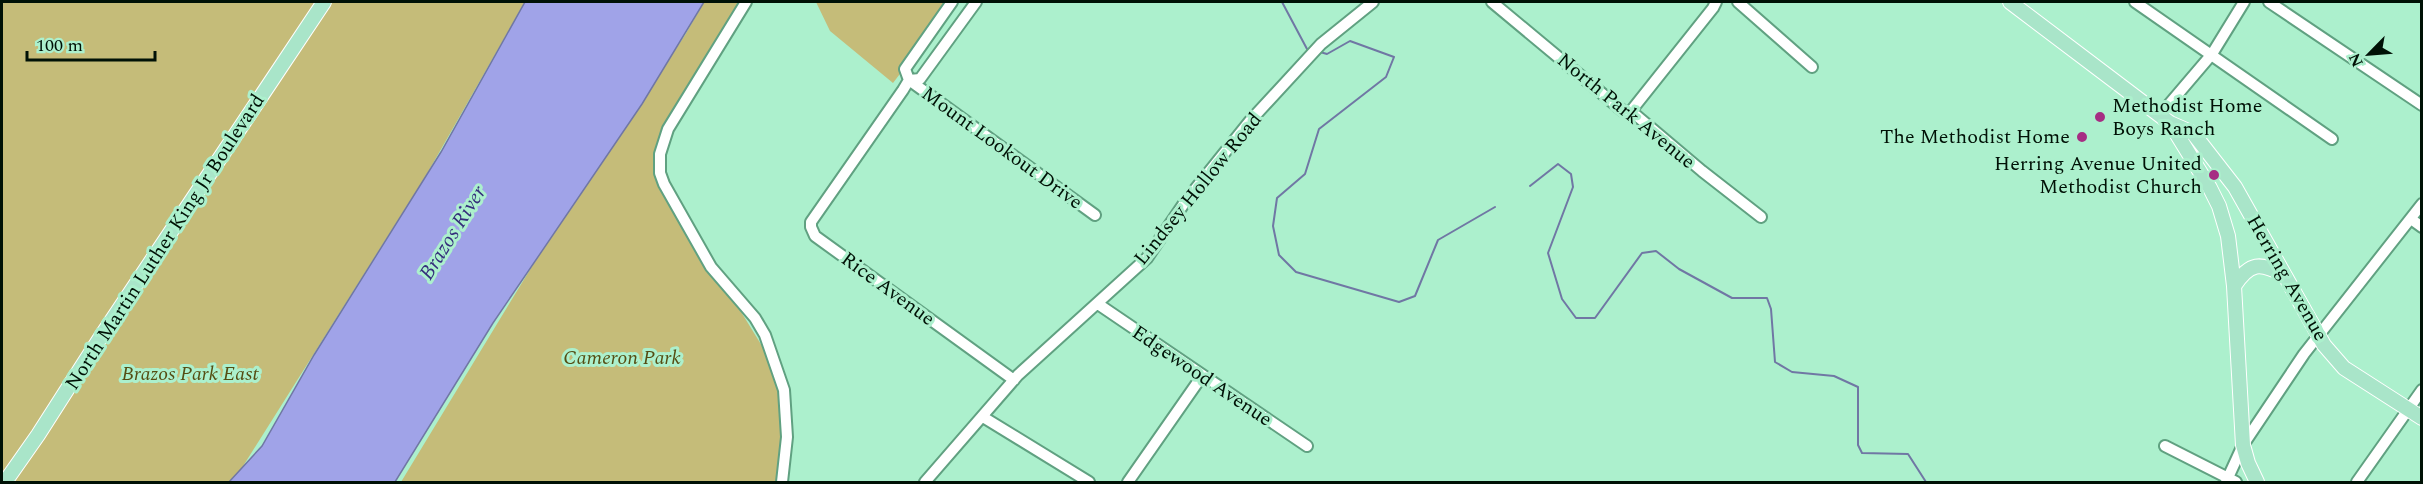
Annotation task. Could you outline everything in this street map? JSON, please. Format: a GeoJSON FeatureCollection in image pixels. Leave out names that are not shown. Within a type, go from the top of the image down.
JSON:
{"type":"FeatureCollection","features":[{"type":"Feature","properties":{"kind":"main road","name":"North Martin Luther King Jr Boulevard"},"geometry":{"type":"LineString","coordinates":[[5,483],[324,2]]}},
{"type":"Feature","properties":{"kind":"main road","name":"Herring Avenue"},"geometry":{"type":"LineString","coordinates":[[2010,2],[2165,119],[2193,133],[2235,187],[2319,338],[2344,368],[2421,418]]}},
{"type":"Feature","properties":{"kind":"main road","name":"Herring Avenue"},"geometry":{"type":"LineString","coordinates":[[2165,119],[2210,188],[2219,206],[2228,236],[2234,286],[2243,445],[2257,483]]}},
{"type":"Feature","properties":{"kind":"main road"},"geometry":{"type":"LineString","coordinates":[[2234,286],[2245,272],[2256,266],[2269,267],[2284,275]]}},
{"type":"Feature","properties":{"kind":"street"},"geometry":{"type":"LineString","coordinates":[[746,2],[668,129],[661,147],[659,164],[664,184],[705,258],[720,280],[755,318],[768,343],[784,390],[787,437],[782,483]]}},
{"type":"Feature","properties":{"kind":"street"},"geometry":{"type":"LineString","coordinates":[[952,2],[905,69],[909,80],[920,79],[976,2]]}},
{"type":"Feature","properties":{"kind":"street","name":"Lindsey Hollow Road"},"geometry":{"type":"LineString","coordinates":[[925,483],[1014,380],[1147,258],[1185,202],[1251,121],[1321,44],[1373,2]]}},
{"type":"Feature","properties":{"kind":"street","name":"North Park Avenue"},"geometry":{"type":"LineString","coordinates":[[1492,2],[1623,111],[1629,114],[1631,111],[1761,217]]}},
{"type":"Feature","properties":{"kind":"street"},"geometry":{"type":"LineString","coordinates":[[1738,2],[1812,67]]}},
{"type":"Feature","properties":{"kind":"street"},"geometry":{"type":"LineString","coordinates":[[2135,2],[2332,139]]}},
{"type":"Feature","properties":{"kind":"street"},"geometry":{"type":"LineString","coordinates":[[2165,119],[2212,54],[2244,2]]}},
{"type":"Feature","properties":{"kind":"street"},"geometry":{"type":"LineString","coordinates":[[2269,2],[2421,105]]}},
{"type":"Feature","properties":{"kind":"street"},"geometry":{"type":"LineString","coordinates":[[1631,111],[1712,4]]}},
{"type":"Feature","properties":{"kind":"street","name":"Rice Avenue"},"geometry":{"type":"LineString","coordinates":[[909,80],[812,222],[811,227],[815,236],[1014,380]]}},
{"type":"Feature","properties":{"kind":"street","name":"Mount Lookout Drive"},"geometry":{"type":"LineString","coordinates":[[909,80],[1095,215]]}},
{"type":"Feature","properties":{"kind":"street"},"geometry":{"type":"LineString","coordinates":[[2164,446],[2231,481],[2243,445],[2304,354],[2319,338],[2421,204]]}},
{"type":"Feature","properties":{"kind":"street"},"geometry":{"type":"LineString","coordinates":[[2411,219],[2421,226]]}},
{"type":"Feature","properties":{"kind":"street","name":"Edgewood Avenue"},"geometry":{"type":"LineString","coordinates":[[1098,304],[1307,446]]}},
{"type":"Feature","properties":{"kind":"street"},"geometry":{"type":"LineString","coordinates":[[1128,483],[1202,376]]}},
{"type":"Feature","properties":{"kind":"street"},"geometry":{"type":"LineString","coordinates":[[2357,483],[2421,390]]}},
{"type":"Feature","properties":{"kind":"street"},"geometry":{"type":"LineString","coordinates":[[983,417],[1089,483]]}},
{"type":"Feature","properties":{"kind":"green space","name":"Brazos Park East"},"geometry":{"type":"Polygon","coordinates":[[[2,2],[525,2],[424,179],[233,482],[2,482],[2,2]]]}},
{"type":"Feature","properties":{"kind":"green space","name":"Cameron Park"},"geometry":{"type":"Polygon","coordinates":[[[704,2],[745,2],[660,154],[684,219],[778,372],[786,451],[778,482],[401,482],[534,263],[685,35],[704,2]]]}},
{"type":"Feature","properties":{"kind":"green space"},"geometry":{"type":"Polygon","coordinates":[[[816,2],[955,2],[893,83],[830,31],[816,2]]]}},
{"type":"Feature","properties":{"kind":"water","name":"Brazos River"},"geometry":{"type":"Polygon","coordinates":[[[525,2],[704,2],[642,104],[493,323],[395,482],[229,482],[262,446],[314,355],[441,152],[525,2]]]}},
{"type":"Feature","properties":{"kind":"waterway"},"geometry":{"type":"LineString","coordinates":[[1282,2],[1307,49],[1311,50]]}},
{"type":"Feature","properties":{"kind":"waterway"},"geometry":{"type":"LineString","coordinates":[[1320,52],[1327,54],[1350,41],[1394,57],[1386,77],[1319,129],[1305,174],[1277,198],[1273,226],[1279,255],[1296,272],[1399,302],[1415,296],[1438,240],[1495,207]]}},
{"type":"Feature","properties":{"kind":"waterway"},"geometry":{"type":"LineString","coordinates":[[1530,186],[1558,164],[1571,174],[1573,187],[1548,253],[1562,299],[1576,318],[1595,318],[1642,253],[1656,251],[1679,269],[1732,298],[1767,298],[1771,309],[1775,362],[1792,372],[1834,376],[1858,387],[1858,445],[1862,453],[1908,454],[1926,482]]}},
{"type":"Feature","properties":{"kind":"place","name":"Methodist Home Boys Ranch"},"geometry":{"type":"Point","coordinates":[2100,117]}},
{"type":"Feature","properties":{"kind":"place","name":"The Methodist Home"},"geometry":{"type":"Point","coordinates":[2082,137]}},
{"type":"Feature","properties":{"kind":"place","name":"Herring Avenue United Methodist Church"},"geometry":{"type":"Point","coordinates":[2214,175]}}]}
